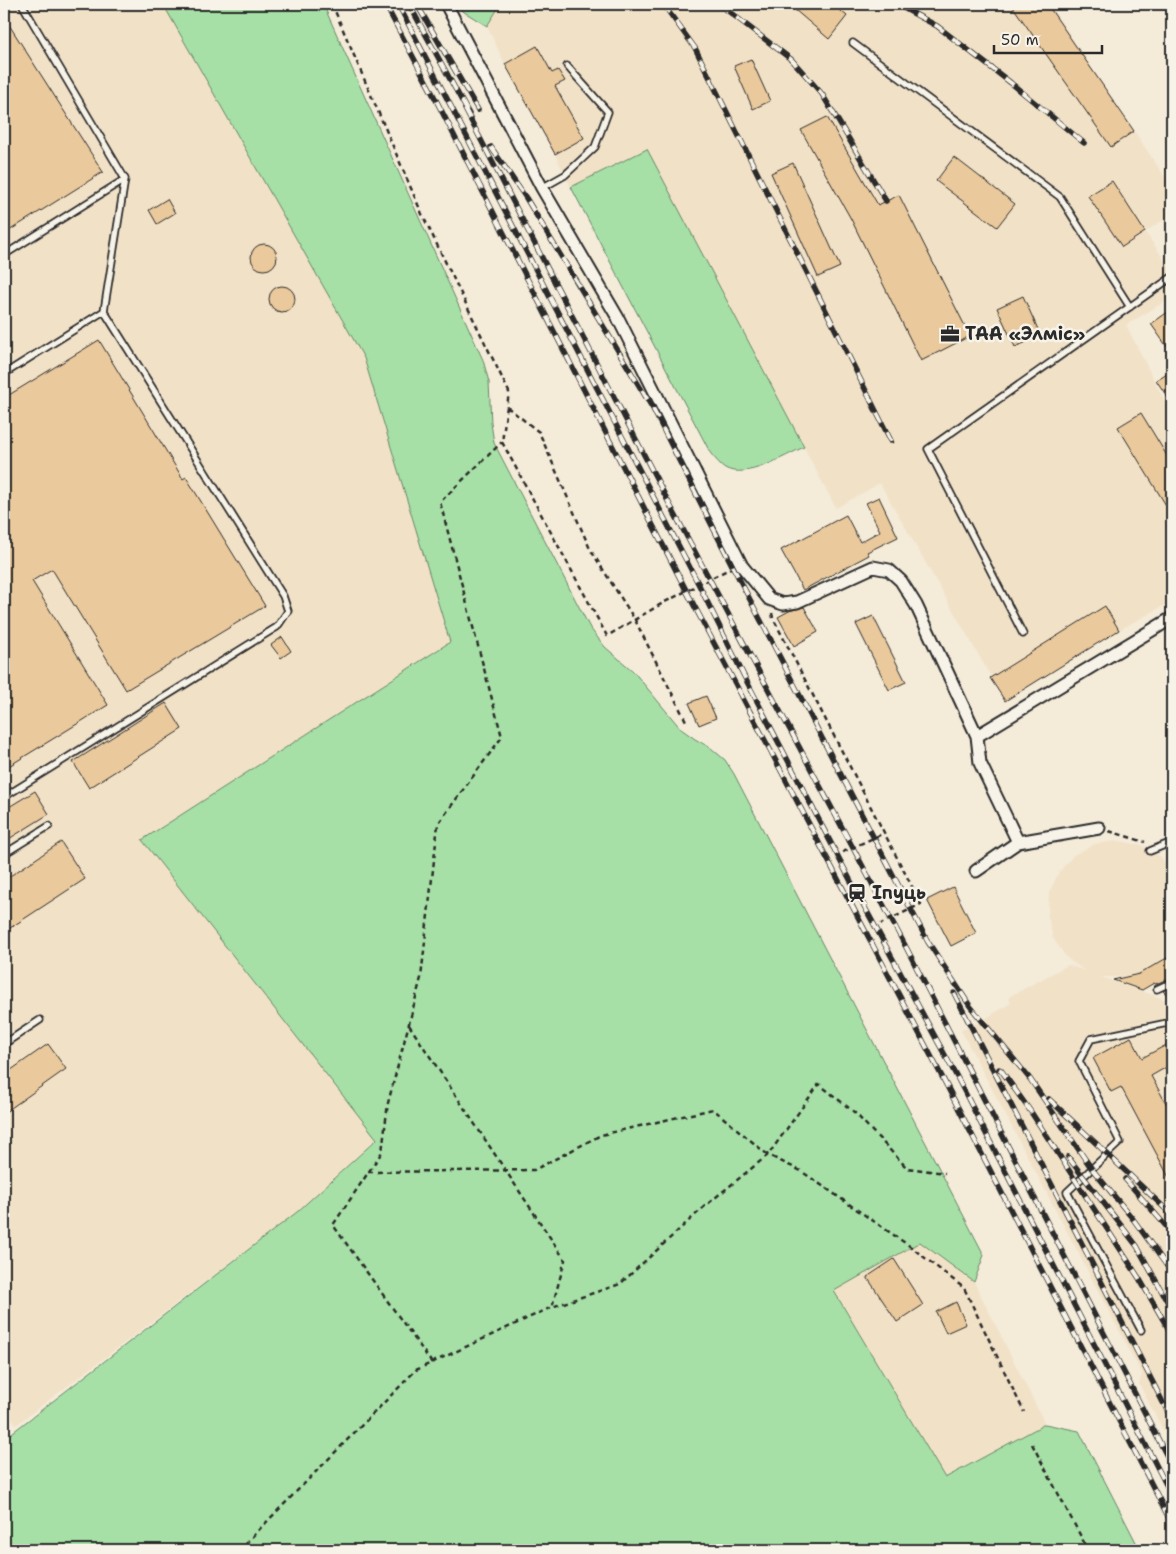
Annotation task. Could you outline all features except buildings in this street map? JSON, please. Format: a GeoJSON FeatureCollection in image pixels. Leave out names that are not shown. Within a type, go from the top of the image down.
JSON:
{"type":"FeatureCollection","features":[{"type":"Feature","properties":{"kind":"street"},"geometry":{"type":"LineString","coordinates":[[446,4],[542,188],[618,318],[742,566],[769,599],[783,604],[797,602],[873,567],[889,570],[901,581],[916,605],[977,736],[980,763],[1018,842]]}},
{"type":"Feature","properties":{"kind":"street"},"geometry":{"type":"LineString","coordinates":[[977,736],[1172,618]]}},
{"type":"Feature","properties":{"kind":"street"},"geometry":{"type":"LineString","coordinates":[[976,871],[1018,842],[1099,828]]}},
{"type":"Feature","properties":{"kind":"lane"},"geometry":{"type":"LineString","coordinates":[[4,797],[277,627],[288,611],[283,596],[104,311],[125,179],[22,4]]}},
{"type":"Feature","properties":{"kind":"lane"},"geometry":{"type":"LineString","coordinates":[[853,43],[1060,196],[1130,307]]}},
{"type":"Feature","properties":{"kind":"lane"},"geometry":{"type":"LineString","coordinates":[[542,188],[565,175],[594,147],[608,112],[567,66]]}},
{"type":"Feature","properties":{"kind":"lane"},"geometry":{"type":"LineString","coordinates":[[4,255],[125,179]]}},
{"type":"Feature","properties":{"kind":"lane"},"geometry":{"type":"LineString","coordinates":[[1022,634],[928,449],[1172,276]]}},
{"type":"Feature","properties":{"kind":"lane"},"geometry":{"type":"LineString","coordinates":[[4,374],[104,311]]}},
{"type":"Feature","properties":{"kind":"lane"},"geometry":{"type":"LineString","coordinates":[[4,854],[49,826]]}},
{"type":"Feature","properties":{"kind":"lane"},"geometry":{"type":"LineString","coordinates":[[1150,851],[1172,842]]}},
{"type":"Feature","properties":{"kind":"lane"},"geometry":{"type":"LineString","coordinates":[[1157,989],[1172,982]]}},
{"type":"Feature","properties":{"kind":"lane"},"geometry":{"type":"LineString","coordinates":[[4,1044],[40,1020]]}},
{"type":"Feature","properties":{"kind":"lane"},"geometry":{"type":"LineString","coordinates":[[1141,1330],[1068,1192],[1120,1142],[1079,1061],[1091,1040],[1172,1022]]}},
{"type":"Feature","properties":{"kind":"path"},"geometry":{"type":"LineString","coordinates":[[332,4],[422,214],[509,392],[502,442],[607,636],[725,571],[733,567],[742,566]]}},
{"type":"Feature","properties":{"kind":"path"},"geometry":{"type":"LineString","coordinates":[[507,407],[538,432],[590,550],[635,620],[687,723]]}},
{"type":"Feature","properties":{"kind":"path"},"geometry":{"type":"LineString","coordinates":[[432,1363],[333,1225],[382,1152],[388,1103],[421,978],[438,824],[502,737],[440,502],[502,442]]}},
{"type":"Feature","properties":{"kind":"path"},"geometry":{"type":"LineString","coordinates":[[769,599],[774,618],[920,904],[881,924]]}},
{"type":"Feature","properties":{"kind":"path"},"geometry":{"type":"LineString","coordinates":[[1099,828],[1161,847]]}},
{"type":"Feature","properties":{"kind":"path"},"geometry":{"type":"LineString","coordinates":[[843,852],[884,833]]}},
{"type":"Feature","properties":{"kind":"path"},"geometry":{"type":"LineString","coordinates":[[408,1025],[565,1260],[552,1307]]}},
{"type":"Feature","properties":{"kind":"path"},"geometry":{"type":"LineString","coordinates":[[239,1550],[416,1370],[552,1307],[620,1284],[705,1206],[768,1155],[819,1084],[854,1112],[907,1168],[946,1172]]}},
{"type":"Feature","properties":{"kind":"path"},"geometry":{"type":"LineString","coordinates":[[368,1172],[534,1170],[601,1135],[713,1109],[768,1155],[801,1171],[911,1247],[964,1288],[1024,1412]]}},
{"type":"Feature","properties":{"kind":"path"},"geometry":{"type":"LineString","coordinates":[[1032,1444],[1088,1550]]}},
{"type":"Feature","properties":{"kind":"shaded area"},"geometry":{"type":"Polygon","coordinates":[[[4,4],[164,4],[330,293],[364,358],[450,642],[142,840],[377,1138],[297,1212],[16,1425],[4,1406],[4,4]]]}},
{"type":"Feature","properties":{"kind":"shaded area"},"geometry":{"type":"Polygon","coordinates":[[[501,4],[1049,4],[1172,188],[1172,214],[1145,232],[1172,271],[1172,297],[1126,325],[1172,416],[1172,601],[1119,630],[1005,701],[880,483],[836,508],[647,150],[571,187],[555,154],[505,64],[487,26],[501,4]]]}},
{"type":"Feature","properties":{"kind":"shaded area"},"geometry":{"type":"Polygon","coordinates":[[[1118,841],[1141,845],[1161,857],[1172,871],[1172,947],[1162,960],[1139,974],[1126,977],[1101,977],[1172,1002],[1172,1447],[1139,1384],[1142,1374],[961,1030],[982,1021],[1011,1003],[1009,997],[1068,965],[1085,971],[1067,958],[1053,938],[1048,916],[1049,893],[1059,872],[1074,855],[1095,844],[1118,841]]]}},
{"type":"Feature","properties":{"kind":"shaded area"},"geometry":{"type":"Polygon","coordinates":[[[920,1242],[974,1282],[1045,1424],[945,1478],[834,1290],[920,1242]]]}},
{"type":"Feature","properties":{"kind":"green space"},"geometry":{"type":"Polygon","coordinates":[[[163,4],[323,4],[483,360],[489,382],[494,443],[590,628],[605,647],[633,671],[681,729],[711,748],[725,760],[734,774],[984,1255],[974,1282],[920,1242],[834,1291],[945,1478],[1045,1424],[1079,1431],[1140,1550],[4,1550],[4,1439],[297,1212],[377,1139],[142,840],[450,642],[364,358],[163,4]]]}},
{"type":"Feature","properties":{"kind":"green space"},"geometry":{"type":"Polygon","coordinates":[[[458,4],[501,4],[487,26],[461,10],[458,4]]]}},
{"type":"Feature","properties":{"kind":"green space"},"geometry":{"type":"Polygon","coordinates":[[[647,149],[804,447],[776,461],[754,469],[734,471],[723,467],[711,454],[571,187],[647,149]]]}},
{"type":"Feature","properties":{"kind":"railway"},"geometry":{"type":"LineString","coordinates":[[385,4],[434,96],[687,592],[949,1090],[1172,1524]]}},
{"type":"Feature","properties":{"kind":"railway"},"geometry":{"type":"LineString","coordinates":[[398,4],[699,585],[744,676],[857,893],[958,1079],[1172,1496]]}},
{"type":"Feature","properties":{"kind":"railway"},"geometry":{"type":"LineString","coordinates":[[409,4],[469,114]]}},
{"type":"Feature","properties":{"kind":"railway"},"geometry":{"type":"LineString","coordinates":[[663,4],[695,48],[891,441]]}},
{"type":"Feature","properties":{"kind":"railway"},"geometry":{"type":"LineString","coordinates":[[719,4],[792,60],[822,94],[886,201]]}},
{"type":"Feature","properties":{"kind":"railway"},"geometry":{"type":"LineString","coordinates":[[896,4],[937,26],[1084,143]]}},
{"type":"Feature","properties":{"kind":"railway"},"geometry":{"type":"LineString","coordinates":[[419,8],[478,110]]}},
{"type":"Feature","properties":{"kind":"railway"},"geometry":{"type":"LineString","coordinates":[[465,109],[670,505],[907,949],[1172,1466]]}},
{"type":"Feature","properties":{"kind":"railway"},"geometry":{"type":"LineString","coordinates":[[491,147],[526,198],[652,407],[928,942],[970,1006],[1030,1079],[1092,1169],[1133,1219],[1172,1273]]}},
{"type":"Feature","properties":{"kind":"railway"},"geometry":{"type":"LineString","coordinates":[[954,993],[1172,1420]]}},
{"type":"Feature","properties":{"kind":"railway"},"geometry":{"type":"LineString","coordinates":[[999,1069],[1031,1112],[1139,1278],[1172,1335]]}},
{"type":"Feature","properties":{"kind":"railway"},"geometry":{"type":"LineString","coordinates":[[1049,1099],[1172,1215]]}},
{"type":"Feature","properties":{"kind":"railway"},"geometry":{"type":"LineString","coordinates":[[1068,1157],[1137,1246],[1172,1310]]}},
{"type":"Feature","properties":{"kind":"railway"},"geometry":{"type":"LineString","coordinates":[[1125,1179],[1172,1233]]}},
{"type":"Feature","properties":{"kind":"place","name":"ТАА «Элміс»"},"geometry":{"type":"Point","coordinates":[950,334]}},
{"type":"Feature","properties":{"kind":"place","name":"Іпуць"},"geometry":{"type":"Point","coordinates":[857,893]}}]}
